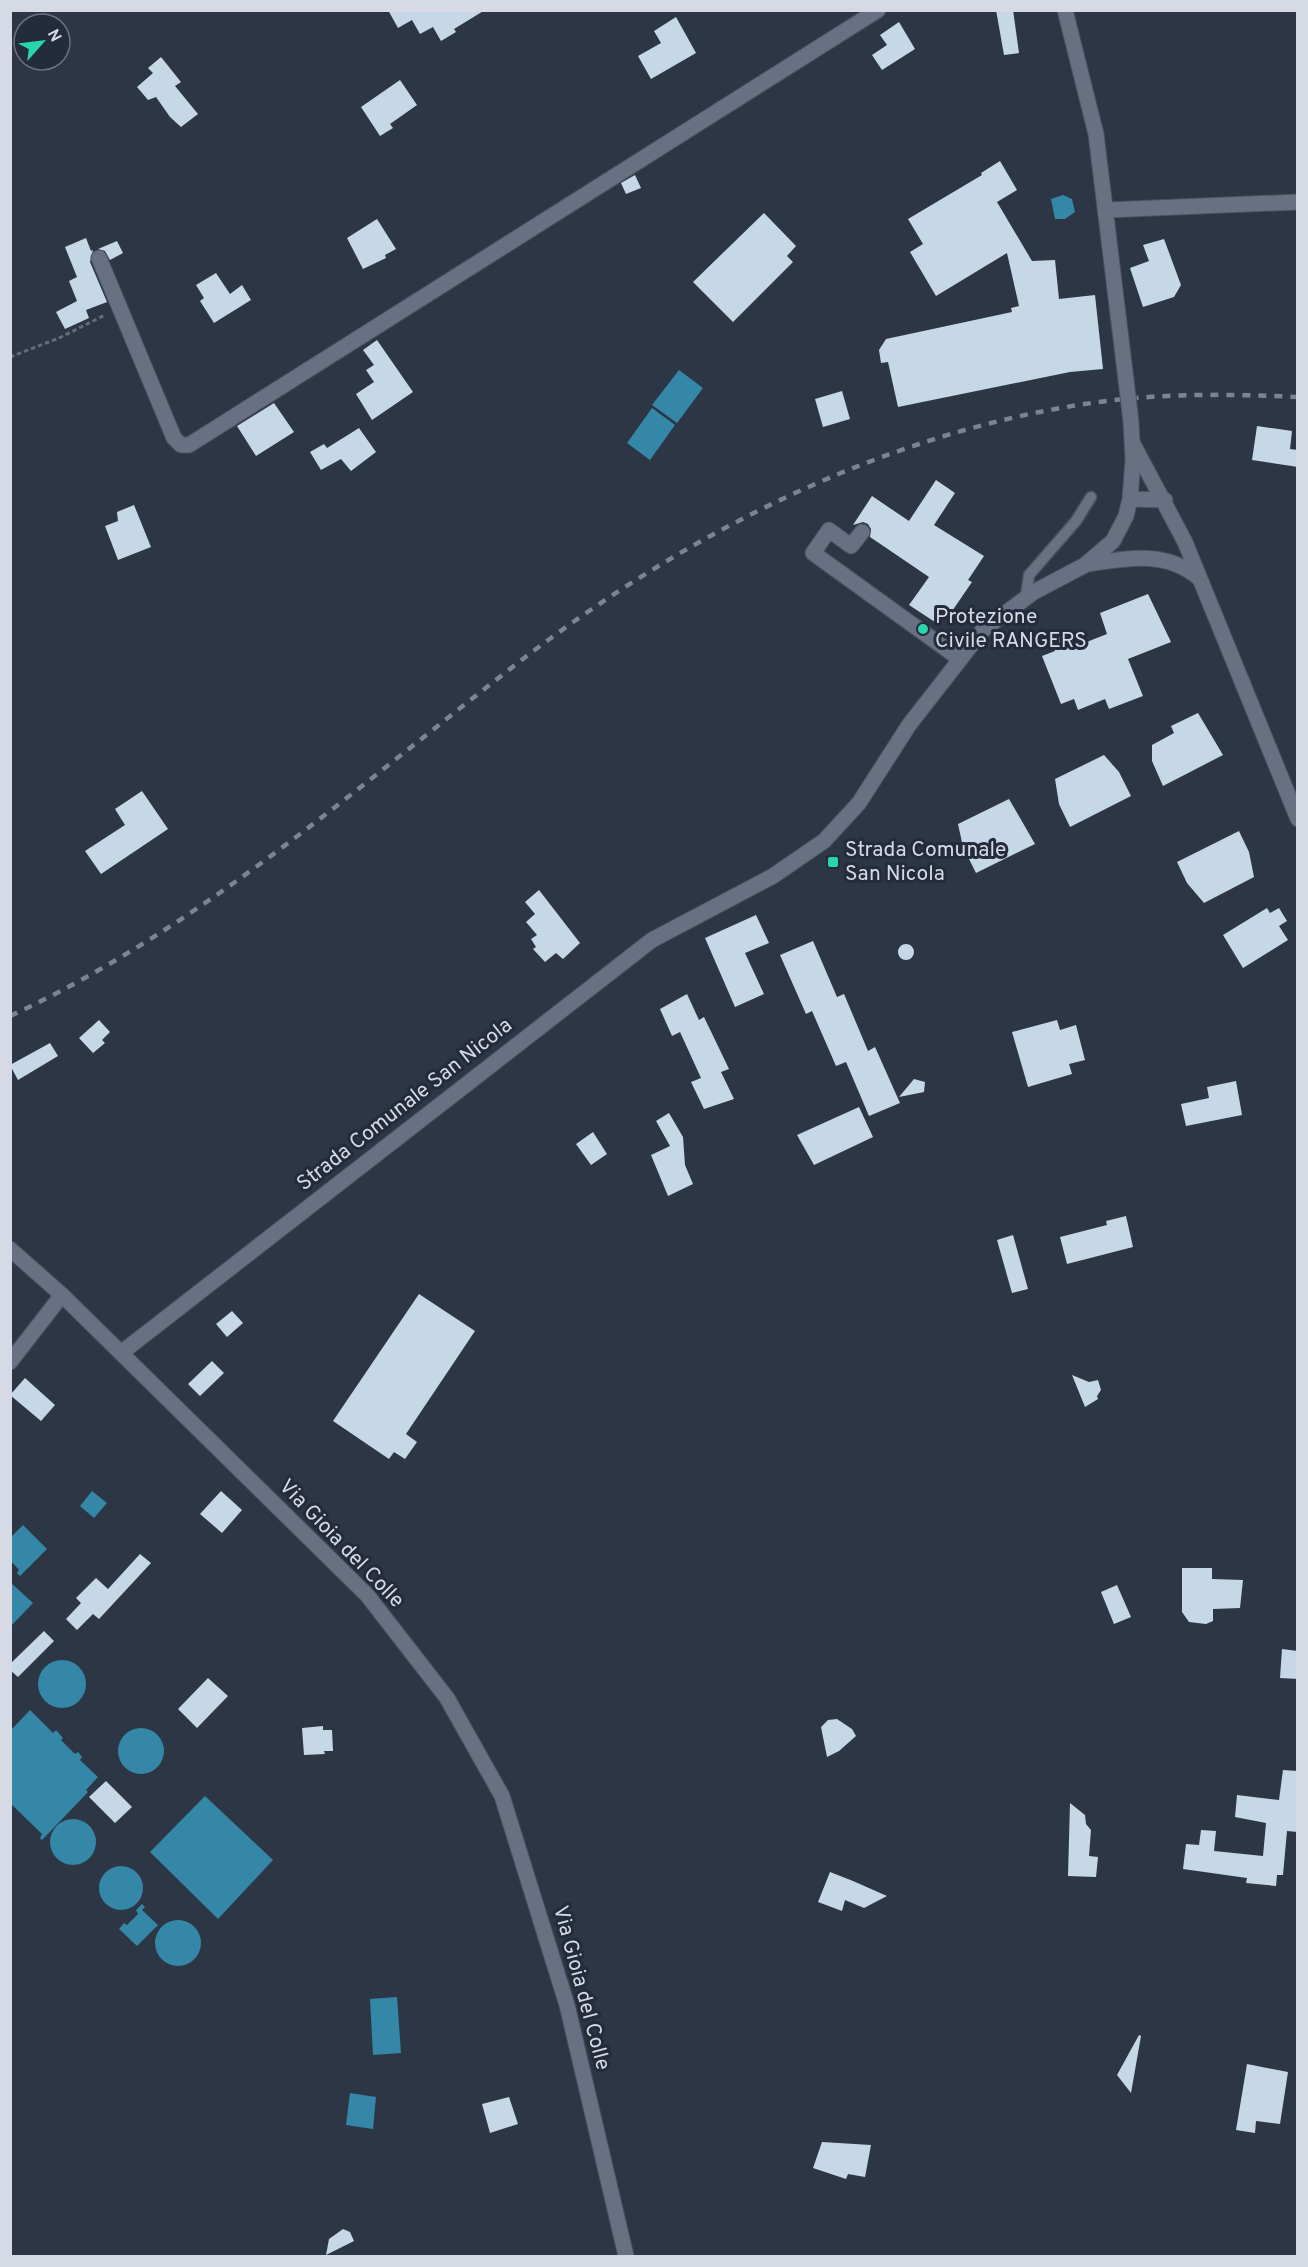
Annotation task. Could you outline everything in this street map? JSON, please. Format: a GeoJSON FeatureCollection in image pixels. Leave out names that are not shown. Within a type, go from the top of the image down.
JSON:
{"type":"FeatureCollection","features":[{"type":"Feature","properties":{"kind":"street"},"geometry":{"type":"LineString","coordinates":[[99,258],[174,438],[181,445],[189,445],[878,10]]}},
{"type":"Feature","properties":{"kind":"street"},"geometry":{"type":"LineString","coordinates":[[1065,10],[1096,134],[1107,210],[1132,442],[1130,499],[1126,516],[1113,541],[1085,565]]}},
{"type":"Feature","properties":{"kind":"street"},"geometry":{"type":"LineString","coordinates":[[1107,210],[1298,201]]}},
{"type":"Feature","properties":{"kind":"street"},"geometry":{"type":"LineString","coordinates":[[1132,442],[1165,500],[1298,819]]}},
{"type":"Feature","properties":{"kind":"street"},"geometry":{"type":"LineString","coordinates":[[1130,499],[1165,500]]}},
{"type":"Feature","properties":{"kind":"street"},"geometry":{"type":"LineString","coordinates":[[862,532],[851,546],[829,530],[813,553],[960,658]]}},
{"type":"Feature","properties":{"kind":"street"},"geometry":{"type":"LineString","coordinates":[[1085,565],[1126,558],[1159,558],[1175,563],[1200,580]]}},
{"type":"Feature","properties":{"kind":"street","name":"Strada Comunale San Nicola"},"geometry":{"type":"LineString","coordinates":[[121,1353],[652,940],[773,876],[824,841],[860,803],[909,725],[983,630],[1026,597],[1085,565]]}},
{"type":"Feature","properties":{"kind":"street","name":"Via Gioia del Colle"},"geometry":{"type":"LineString","coordinates":[[10,1249],[62,1295],[367,1595],[447,1698],[502,1796],[567,2005],[626,2256]]}},
{"type":"Feature","properties":{"kind":"street"},"geometry":{"type":"LineString","coordinates":[[10,1362],[62,1295]]}},
{"type":"Feature","properties":{"kind":"lane"},"geometry":{"type":"LineString","coordinates":[[1026,597],[1029,575],[1076,521],[1091,497]]}},
{"type":"Feature","properties":{"kind":"path"},"geometry":{"type":"LineString","coordinates":[[10,357],[59,338],[120,307]]}},
{"type":"Feature","properties":{"kind":"water"},"geometry":{"type":"Polygon","coordinates":[[[1063,195],[1072,199],[1075,212],[1065,219],[1055,219],[1051,199],[1063,195]]]}},
{"type":"Feature","properties":{"kind":"water"},"geometry":{"type":"Polygon","coordinates":[[[679,370],[703,388],[677,423],[652,405],[679,370]]]}},
{"type":"Feature","properties":{"kind":"water"},"geometry":{"type":"Polygon","coordinates":[[[652,408],[675,425],[650,460],[627,443],[652,408]]]}},
{"type":"Feature","properties":{"kind":"water"},"geometry":{"type":"Polygon","coordinates":[[[92,1491],[107,1503],[94,1518],[80,1506],[92,1491]]]}},
{"type":"Feature","properties":{"kind":"water"},"geometry":{"type":"Polygon","coordinates":[[[23,1525],[47,1549],[20,1576],[17,1573],[19,1570],[11,1561],[11,1537],[23,1525]]]}},
{"type":"Feature","properties":{"kind":"water"},"geometry":{"type":"Polygon","coordinates":[[[10,1582],[33,1603],[11,1626],[10,1626],[10,1582]]]}},
{"type":"Feature","properties":{"kind":"water"},"geometry":{"type":"Polygon","coordinates":[[[62,1660],[79,1667],[86,1684],[79,1701],[62,1708],[45,1701],[38,1684],[45,1667],[62,1660]]]}},
{"type":"Feature","properties":{"kind":"water"},"geometry":{"type":"Polygon","coordinates":[[[30,1710],[53,1733],[56,1730],[63,1738],[61,1740],[75,1754],[78,1752],[82,1757],[80,1760],[98,1777],[86,1790],[88,1792],[42,1840],[40,1838],[42,1834],[11,1804],[11,1730],[30,1710]]]}},
{"type":"Feature","properties":{"kind":"water"},"geometry":{"type":"Polygon","coordinates":[[[141,1728],[157,1735],[164,1751],[157,1767],[141,1774],[125,1767],[118,1751],[125,1735],[141,1728]]]}},
{"type":"Feature","properties":{"kind":"water"},"geometry":{"type":"Polygon","coordinates":[[[205,1796],[273,1860],[218,1919],[150,1852],[205,1796]]]}},
{"type":"Feature","properties":{"kind":"water"},"geometry":{"type":"Polygon","coordinates":[[[73,1819],[89,1826],[96,1842],[89,1858],[73,1865],[57,1858],[50,1842],[57,1826],[73,1819]]]}},
{"type":"Feature","properties":{"kind":"water"},"geometry":{"type":"Polygon","coordinates":[[[121,1866],[130,1867],[137,1872],[142,1879],[142,1897],[137,1904],[130,1909],[121,1910],[112,1909],[105,1904],[100,1897],[99,1888],[100,1879],[105,1872],[112,1867],[121,1866]]]}},
{"type":"Feature","properties":{"kind":"water"},"geometry":{"type":"Polygon","coordinates":[[[142,1904],[145,1907],[142,1910],[158,1925],[137,1946],[119,1929],[124,1923],[127,1925],[138,1914],[136,1910],[142,1904]]]}},
{"type":"Feature","properties":{"kind":"water"},"geometry":{"type":"Polygon","coordinates":[[[178,1920],[194,1927],[201,1943],[194,1959],[178,1966],[162,1959],[155,1943],[162,1927],[178,1920]]]}},
{"type":"Feature","properties":{"kind":"water"},"geometry":{"type":"Polygon","coordinates":[[[397,1997],[401,2053],[373,2055],[370,1999],[397,1997]]]}},
{"type":"Feature","properties":{"kind":"water"},"geometry":{"type":"Polygon","coordinates":[[[350,2093],[376,2097],[373,2129],[346,2125],[350,2093]]]}},
{"type":"Feature","properties":{"kind":"building"},"geometry":{"type":"Polygon","coordinates":[[[388,10],[485,10],[454,29],[456,32],[441,41],[433,27],[420,34],[412,20],[398,28],[388,10]]]}},
{"type":"Feature","properties":{"kind":"building"},"geometry":{"type":"Polygon","coordinates":[[[996,10],[1013,10],[1019,53],[1004,55],[996,10]]]}},
{"type":"Feature","properties":{"kind":"building"},"geometry":{"type":"Polygon","coordinates":[[[676,17],[696,53],[651,79],[638,56],[661,43],[654,31],[676,17]]]}},
{"type":"Feature","properties":{"kind":"building"},"geometry":{"type":"Polygon","coordinates":[[[899,22],[915,49],[882,70],[872,55],[887,45],[880,35],[899,22]]]}},
{"type":"Feature","properties":{"kind":"building"},"geometry":{"type":"Polygon","coordinates":[[[161,57],[181,82],[175,86],[198,114],[181,127],[170,117],[156,97],[148,100],[137,87],[153,73],[148,68],[161,57]]]}},
{"type":"Feature","properties":{"kind":"building"},"geometry":{"type":"Polygon","coordinates":[[[400,80],[417,105],[390,124],[393,128],[380,136],[361,107],[400,80]]]}},
{"type":"Feature","properties":{"kind":"building"},"geometry":{"type":"Polygon","coordinates":[[[1000,161],[1017,190],[997,202],[1032,261],[1055,260],[1059,299],[1095,295],[1103,369],[1070,372],[898,407],[888,362],[881,363],[879,350],[886,339],[1012,312],[1011,308],[1019,306],[1007,253],[936,296],[910,252],[923,244],[908,219],[982,175],[981,173],[1000,161]]]}},
{"type":"Feature","properties":{"kind":"building"},"geometry":{"type":"Polygon","coordinates":[[[635,175],[641,188],[626,194],[621,183],[635,175]]]}},
{"type":"Feature","properties":{"kind":"building"},"geometry":{"type":"Polygon","coordinates":[[[764,213],[796,246],[787,256],[793,262],[733,322],[693,282],[764,213]]]}},
{"type":"Feature","properties":{"kind":"building"},"geometry":{"type":"Polygon","coordinates":[[[377,219],[396,249],[385,255],[386,258],[363,269],[347,238],[377,219]]]}},
{"type":"Feature","properties":{"kind":"building"},"geometry":{"type":"Polygon","coordinates":[[[86,238],[91,251],[93,250],[90,262],[107,302],[86,310],[89,318],[65,329],[56,312],[77,301],[69,281],[77,277],[65,247],[86,238]]]}},
{"type":"Feature","properties":{"kind":"building"},"geometry":{"type":"Polygon","coordinates":[[[1164,239],[1181,285],[1174,297],[1143,307],[1130,268],[1149,261],[1143,245],[1164,239]]]}},
{"type":"Feature","properties":{"kind":"building"},"geometry":{"type":"Polygon","coordinates":[[[117,241],[123,253],[110,260],[105,251],[98,249],[117,241]]]}},
{"type":"Feature","properties":{"kind":"building"},"geometry":{"type":"Polygon","coordinates":[[[216,273],[230,294],[242,285],[251,300],[214,323],[200,301],[204,298],[196,285],[216,273]]]}},
{"type":"Feature","properties":{"kind":"building"},"geometry":{"type":"Polygon","coordinates":[[[377,340],[413,392],[372,420],[356,394],[374,382],[366,370],[374,365],[363,350],[377,340]]]}},
{"type":"Feature","properties":{"kind":"building"},"geometry":{"type":"Polygon","coordinates":[[[842,391],[850,419],[823,427],[815,399],[842,391]]]}},
{"type":"Feature","properties":{"kind":"building"},"geometry":{"type":"Polygon","coordinates":[[[274,403],[294,432],[256,456],[237,426],[274,403]]]}},
{"type":"Feature","properties":{"kind":"building"},"geometry":{"type":"Polygon","coordinates":[[[1257,426],[1292,431],[1290,449],[1298,450],[1298,467],[1252,460],[1257,426]]]}},
{"type":"Feature","properties":{"kind":"building"},"geometry":{"type":"Polygon","coordinates":[[[359,428],[376,452],[351,471],[341,459],[321,470],[310,452],[324,444],[327,448],[359,428]]]}},
{"type":"Feature","properties":{"kind":"building"},"geometry":{"type":"Polygon","coordinates":[[[936,480],[955,493],[934,525],[984,556],[968,580],[972,582],[948,617],[944,614],[938,624],[909,605],[929,577],[870,537],[871,529],[868,524],[863,522],[853,525],[872,496],[909,521],[936,480]]]}},
{"type":"Feature","properties":{"kind":"building"},"geometry":{"type":"Polygon","coordinates":[[[134,505],[151,547],[118,560],[105,526],[118,521],[117,512],[134,505]]]}},
{"type":"Feature","properties":{"kind":"building"},"geometry":{"type":"Polygon","coordinates":[[[1148,594],[1171,642],[1128,659],[1143,696],[1109,709],[1105,699],[1078,710],[1074,699],[1061,704],[1042,656],[1055,651],[1051,640],[1069,633],[1074,647],[1107,634],[1100,613],[1148,594]]]}},
{"type":"Feature","properties":{"kind":"building"},"geometry":{"type":"Polygon","coordinates":[[[1198,713],[1223,755],[1163,786],[1152,761],[1152,745],[1174,733],[1171,726],[1198,713]]]}},
{"type":"Feature","properties":{"kind":"building"},"geometry":{"type":"Polygon","coordinates":[[[1104,755],[1119,772],[1131,796],[1070,827],[1059,804],[1055,779],[1104,755]]]}},
{"type":"Feature","properties":{"kind":"building"},"geometry":{"type":"Polygon","coordinates":[[[142,791],[168,829],[101,874],[85,851],[125,825],[115,809],[142,791]]]}},
{"type":"Feature","properties":{"kind":"building"},"geometry":{"type":"Polygon","coordinates":[[[1009,799],[1035,844],[976,873],[963,847],[958,824],[1009,799]]]}},
{"type":"Feature","properties":{"kind":"building"},"geometry":{"type":"Polygon","coordinates":[[[1239,831],[1249,852],[1254,877],[1204,903],[1187,883],[1177,862],[1239,831]]]}},
{"type":"Feature","properties":{"kind":"building"},"geometry":{"type":"Polygon","coordinates":[[[539,890],[580,943],[563,959],[556,953],[545,962],[533,949],[536,947],[531,939],[537,935],[526,922],[535,914],[525,902],[539,890]]]}},
{"type":"Feature","properties":{"kind":"building"},"geometry":{"type":"Polygon","coordinates":[[[1267,908],[1270,913],[1279,908],[1287,921],[1279,926],[1288,940],[1243,968],[1223,935],[1267,908]]]}},
{"type":"Feature","properties":{"kind":"building"},"geometry":{"type":"Polygon","coordinates":[[[756,915],[769,943],[745,953],[764,994],[735,1007],[705,938],[756,915]]]}},
{"type":"Feature","properties":{"kind":"building"},"geometry":{"type":"Polygon","coordinates":[[[813,941],[837,997],[844,994],[868,1051],[875,1047],[900,1103],[869,1116],[846,1062],[836,1066],[812,1011],[806,1014],[780,955],[813,941]]]}},
{"type":"Feature","properties":{"kind":"building"},"geometry":{"type":"Polygon","coordinates":[[[906,944],[914,952],[906,960],[898,952],[906,944]]]}},
{"type":"Feature","properties":{"kind":"building"},"geometry":{"type":"Polygon","coordinates":[[[687,994],[699,1020],[704,1017],[729,1069],[721,1072],[734,1099],[704,1109],[691,1082],[701,1078],[680,1032],[672,1036],[660,1009],[687,994]]]}},
{"type":"Feature","properties":{"kind":"building"},"geometry":{"type":"Polygon","coordinates":[[[99,1020],[110,1032],[102,1040],[105,1043],[93,1053],[79,1038],[99,1020]]]}},
{"type":"Feature","properties":{"kind":"building"},"geometry":{"type":"Polygon","coordinates":[[[1057,1020],[1060,1030],[1076,1025],[1085,1060],[1069,1064],[1072,1074],[1028,1087],[1012,1032],[1057,1020]]]}},
{"type":"Feature","properties":{"kind":"building"},"geometry":{"type":"Polygon","coordinates":[[[50,1043],[58,1056],[18,1080],[10,1065],[50,1043]]]}},
{"type":"Feature","properties":{"kind":"building"},"geometry":{"type":"Polygon","coordinates":[[[914,1079],[925,1082],[924,1092],[899,1097],[914,1079]]]}},
{"type":"Feature","properties":{"kind":"building"},"geometry":{"type":"Polygon","coordinates":[[[1236,1081],[1242,1115],[1186,1126],[1181,1104],[1209,1098],[1207,1087],[1236,1081]]]}},
{"type":"Feature","properties":{"kind":"building"},"geometry":{"type":"Polygon","coordinates":[[[859,1107],[873,1137],[814,1165],[797,1135],[859,1107]]]}},
{"type":"Feature","properties":{"kind":"building"},"geometry":{"type":"Polygon","coordinates":[[[669,1113],[683,1137],[685,1165],[693,1184],[668,1196],[651,1155],[670,1146],[656,1121],[669,1113]]]}},
{"type":"Feature","properties":{"kind":"building"},"geometry":{"type":"Polygon","coordinates":[[[593,1132],[607,1154],[591,1165],[576,1144],[593,1132]]]}},
{"type":"Feature","properties":{"kind":"building"},"geometry":{"type":"Polygon","coordinates":[[[1126,1216],[1133,1247],[1067,1264],[1060,1237],[1107,1225],[1106,1221],[1126,1216]]]}},
{"type":"Feature","properties":{"kind":"building"},"geometry":{"type":"Polygon","coordinates":[[[1013,1235],[1028,1289],[1012,1293],[997,1240],[1013,1235]]]}},
{"type":"Feature","properties":{"kind":"building"},"geometry":{"type":"Polygon","coordinates":[[[419,1294],[475,1331],[406,1434],[417,1442],[405,1459],[394,1452],[389,1459],[333,1421],[419,1294]]]}},
{"type":"Feature","properties":{"kind":"building"},"geometry":{"type":"Polygon","coordinates":[[[232,1311],[243,1323],[227,1337],[216,1324],[232,1311]]]}},
{"type":"Feature","properties":{"kind":"building"},"geometry":{"type":"Polygon","coordinates":[[[212,1361],[224,1373],[200,1396],[188,1384],[212,1361]]]}},
{"type":"Feature","properties":{"kind":"building"},"geometry":{"type":"Polygon","coordinates":[[[1072,1375],[1089,1382],[1098,1380],[1101,1390],[1097,1396],[1098,1399],[1085,1407],[1072,1375]]]}},
{"type":"Feature","properties":{"kind":"building"},"geometry":{"type":"Polygon","coordinates":[[[25,1378],[55,1405],[41,1421],[10,1395],[25,1378]]]}},
{"type":"Feature","properties":{"kind":"building"},"geometry":{"type":"Polygon","coordinates":[[[221,1491],[242,1510],[222,1533],[200,1514],[221,1491]]]}},
{"type":"Feature","properties":{"kind":"building"},"geometry":{"type":"Polygon","coordinates":[[[140,1554],[151,1563],[99,1619],[93,1614],[77,1630],[66,1619],[81,1603],[76,1598],[96,1578],[108,1589],[140,1554]]]}},
{"type":"Feature","properties":{"kind":"building"},"geometry":{"type":"Polygon","coordinates":[[[1182,1568],[1212,1568],[1212,1579],[1243,1580],[1240,1608],[1213,1609],[1213,1621],[1206,1624],[1189,1622],[1182,1612],[1182,1568]]]}},
{"type":"Feature","properties":{"kind":"building"},"geometry":{"type":"Polygon","coordinates":[[[1117,1585],[1131,1617],[1114,1624],[1101,1592],[1117,1585]]]}},
{"type":"Feature","properties":{"kind":"building"},"geometry":{"type":"Polygon","coordinates":[[[44,1631],[54,1641],[18,1677],[10,1670],[10,1664],[44,1631]]]}},
{"type":"Feature","properties":{"kind":"building"},"geometry":{"type":"Polygon","coordinates":[[[1282,1649],[1298,1651],[1298,1679],[1280,1678],[1282,1649]]]}},
{"type":"Feature","properties":{"kind":"building"},"geometry":{"type":"Polygon","coordinates":[[[208,1678],[228,1696],[197,1728],[178,1709],[208,1678]]]}},
{"type":"Feature","properties":{"kind":"building"},"geometry":{"type":"Polygon","coordinates":[[[837,1719],[852,1729],[856,1736],[839,1751],[827,1757],[821,1727],[828,1720],[837,1719]]]}},
{"type":"Feature","properties":{"kind":"building"},"geometry":{"type":"Polygon","coordinates":[[[323,1726],[323,1730],[332,1730],[333,1751],[324,1751],[325,1754],[304,1755],[302,1728],[323,1726]]]}},
{"type":"Feature","properties":{"kind":"building"},"geometry":{"type":"Polygon","coordinates":[[[1283,1770],[1298,1771],[1298,1832],[1287,1831],[1283,1875],[1277,1875],[1276,1886],[1246,1883],[1247,1878],[1183,1869],[1186,1844],[1199,1845],[1201,1830],[1216,1831],[1214,1851],[1263,1856],[1266,1823],[1235,1817],[1237,1795],[1279,1800],[1283,1770]]]}},
{"type":"Feature","properties":{"kind":"building"},"geometry":{"type":"Polygon","coordinates":[[[106,1781],[132,1807],[115,1823],[89,1797],[106,1781]]]}},
{"type":"Feature","properties":{"kind":"building"},"geometry":{"type":"Polygon","coordinates":[[[1070,1803],[1085,1815],[1086,1824],[1091,1830],[1089,1856],[1098,1857],[1096,1877],[1068,1876],[1070,1803]]]}},
{"type":"Feature","properties":{"kind":"building"},"geometry":{"type":"Polygon","coordinates":[[[830,1872],[887,1896],[864,1908],[845,1900],[842,1911],[818,1902],[830,1872]]]}},
{"type":"Feature","properties":{"kind":"building"},"geometry":{"type":"Polygon","coordinates":[[[1139,2035],[1141,2036],[1131,2093],[1117,2075],[1139,2035]]]}},
{"type":"Feature","properties":{"kind":"building"},"geometry":{"type":"Polygon","coordinates":[[[1247,2064],[1288,2072],[1280,2124],[1256,2121],[1255,2133],[1236,2130],[1247,2064]]]}},
{"type":"Feature","properties":{"kind":"building"},"geometry":{"type":"Polygon","coordinates":[[[509,2097],[518,2124],[490,2133],[482,2104],[509,2097]]]}},
{"type":"Feature","properties":{"kind":"building"},"geometry":{"type":"Polygon","coordinates":[[[822,2142],[871,2145],[865,2177],[848,2174],[846,2179],[813,2168],[822,2142]]]}},
{"type":"Feature","properties":{"kind":"building"},"geometry":{"type":"Polygon","coordinates":[[[343,2229],[350,2232],[354,2241],[326,2255],[329,2239],[343,2229]]]}},
{"type":"Feature","properties":{"kind":"railway"},"geometry":{"type":"LineString","coordinates":[[10,1016],[144,943],[208,901],[331,811],[510,669],[575,621],[644,575],[714,534],[788,496],[863,464],[940,437],[1019,416],[1099,402],[1149,397],[1223,395],[1298,397]]}},
{"type":"Feature","properties":{"kind":"place","name":"Protezione Civile RANGERS"},"geometry":{"type":"Point","coordinates":[923,629]}},
{"type":"Feature","properties":{"kind":"place","name":"Strada Comunale San Nicola"},"geometry":{"type":"Point","coordinates":[833,862]}}]}
